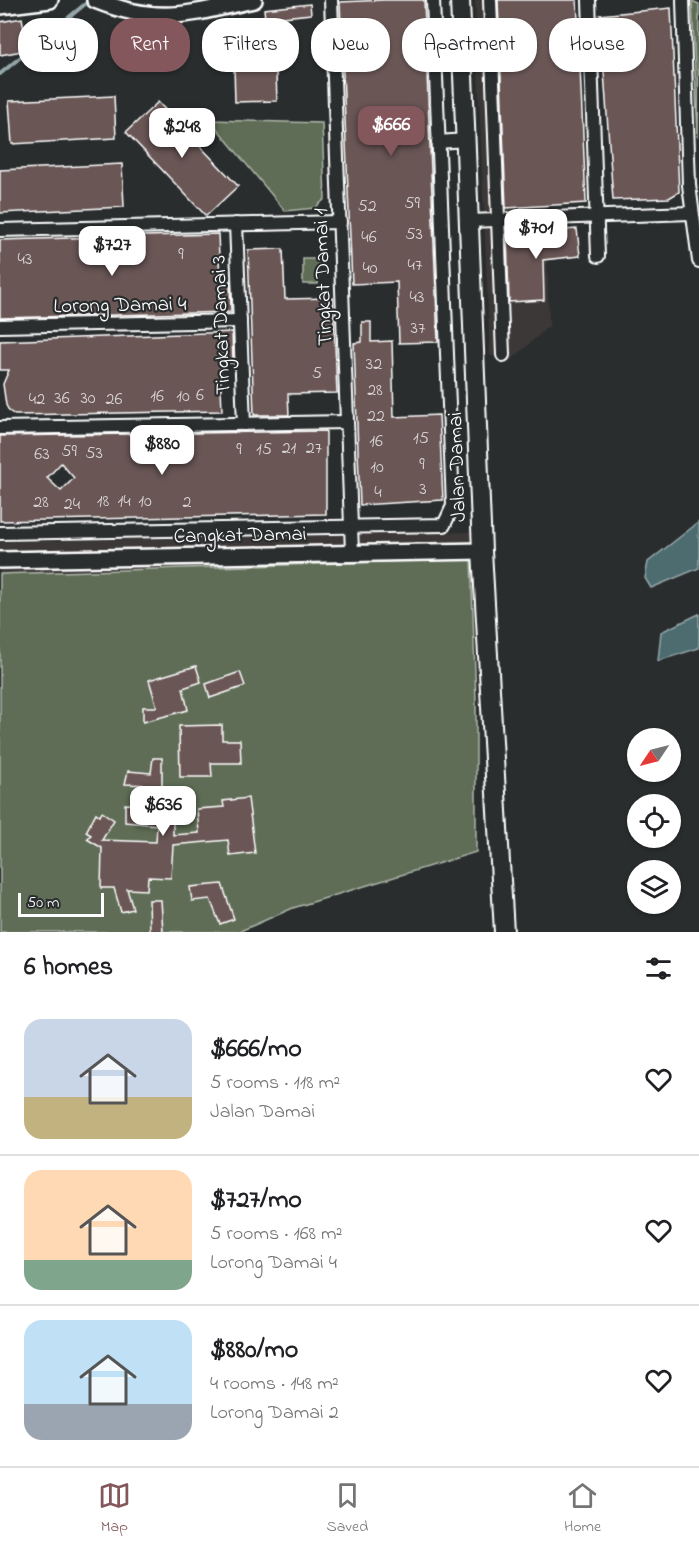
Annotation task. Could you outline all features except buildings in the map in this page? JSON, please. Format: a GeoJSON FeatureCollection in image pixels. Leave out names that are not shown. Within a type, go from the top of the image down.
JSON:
{"type":"FeatureCollection","features":[{"type":"Feature","properties":{"kind":"main road","name":"Jalan Damai"},"geometry":{"type":"LineString","coordinates":[[460,0],[482,550],[504,932]]}},
{"type":"Feature","properties":{"kind":"street"},"geometry":{"type":"LineString","coordinates":[[0,6],[50,0]]}},
{"type":"Feature","properties":{"kind":"street"},"geometry":{"type":"LineString","coordinates":[[95,0],[120,10],[166,17],[254,0]]}},
{"type":"Feature","properties":{"kind":"street","name":"Tingkat Damai 1"},"geometry":{"type":"LineString","coordinates":[[331,0],[352,552]]}},
{"type":"Feature","properties":{"kind":"street","name":"Jalan Damai"},"geometry":{"type":"LineString","coordinates":[[433,0],[453,506],[444,525]]}},
{"type":"Feature","properties":{"kind":"street"},"geometry":{"type":"LineString","coordinates":[[490,0],[503,355]]}},
{"type":"Feature","properties":{"kind":"street"},"geometry":{"type":"LineString","coordinates":[[589,0],[598,256]]}},
{"type":"Feature","properties":{"kind":"street"},"geometry":{"type":"LineString","coordinates":[[683,0],[693,145],[691,213],[699,261]]}},
{"type":"Feature","properties":{"kind":"street"},"geometry":{"type":"LineString","coordinates":[[438,142],[466,140]]}},
{"type":"Feature","properties":{"kind":"street"},"geometry":{"type":"LineString","coordinates":[[469,221],[691,213]]}},
{"type":"Feature","properties":{"kind":"street"},"geometry":{"type":"LineString","coordinates":[[0,230],[340,222]]}},
{"type":"Feature","properties":{"kind":"street","name":"Tingkat Damai 3"},"geometry":{"type":"LineString","coordinates":[[236,224],[244,424]]}},
{"type":"Feature","properties":{"kind":"street","name":"Lorong Damai 4"},"geometry":{"type":"LineString","coordinates":[[0,326],[240,321]]}},
{"type":"Feature","properties":{"kind":"street"},"geometry":{"type":"LineString","coordinates":[[0,428],[347,422]]}},
{"type":"Feature","properties":{"kind":"street","name":"Cangkat Damai"},"geometry":{"type":"LineString","coordinates":[[0,533],[444,525]]}},
{"type":"Feature","properties":{"kind":"street","name":"Cangkat Damai"},"geometry":{"type":"LineString","coordinates":[[0,560],[482,550]]}},
{"type":"Feature","properties":{"kind":"shaded area"},"geometry":{"type":"Polygon","coordinates":[[[475,0],[539,0],[549,326],[508,363],[490,355],[478,72],[537,72],[537,18],[476,18],[475,0]]]}},
{"type":"Feature","properties":{"kind":"shaded area"},"geometry":{"type":"Polygon","coordinates":[[[470,532],[471,559],[0,574],[0,542],[470,532]]]}},
{"type":"Feature","properties":{"kind":"green space"},"geometry":{"type":"Polygon","coordinates":[[[692,1],[699,4],[698,137],[692,1]]]}},
{"type":"Feature","properties":{"kind":"green space"},"geometry":{"type":"Polygon","coordinates":[[[210,120],[322,123],[325,199],[315,208],[285,211],[210,120]]]}},
{"type":"Feature","properties":{"kind":"green space"},"geometry":{"type":"Polygon","coordinates":[[[303,259],[318,259],[318,284],[303,284],[303,259]]]}},
{"type":"Feature","properties":{"kind":"green space"},"geometry":{"type":"Polygon","coordinates":[[[471,559],[476,701],[476,852],[293,908],[238,932],[0,932],[0,574],[471,559]]]}},
{"type":"Feature","properties":{"kind":"water"},"geometry":{"type":"Polygon","coordinates":[[[699,522],[699,568],[651,588],[645,578],[648,562],[699,522]]]}},
{"type":"Feature","properties":{"kind":"water"},"geometry":{"type":"Polygon","coordinates":[[[699,614],[699,648],[658,661],[661,632],[699,614]]]}},
{"type":"Feature","properties":{"kind":"waterway"},"geometry":{"type":"LineString","coordinates":[[0,74],[90,0]]}}]}
